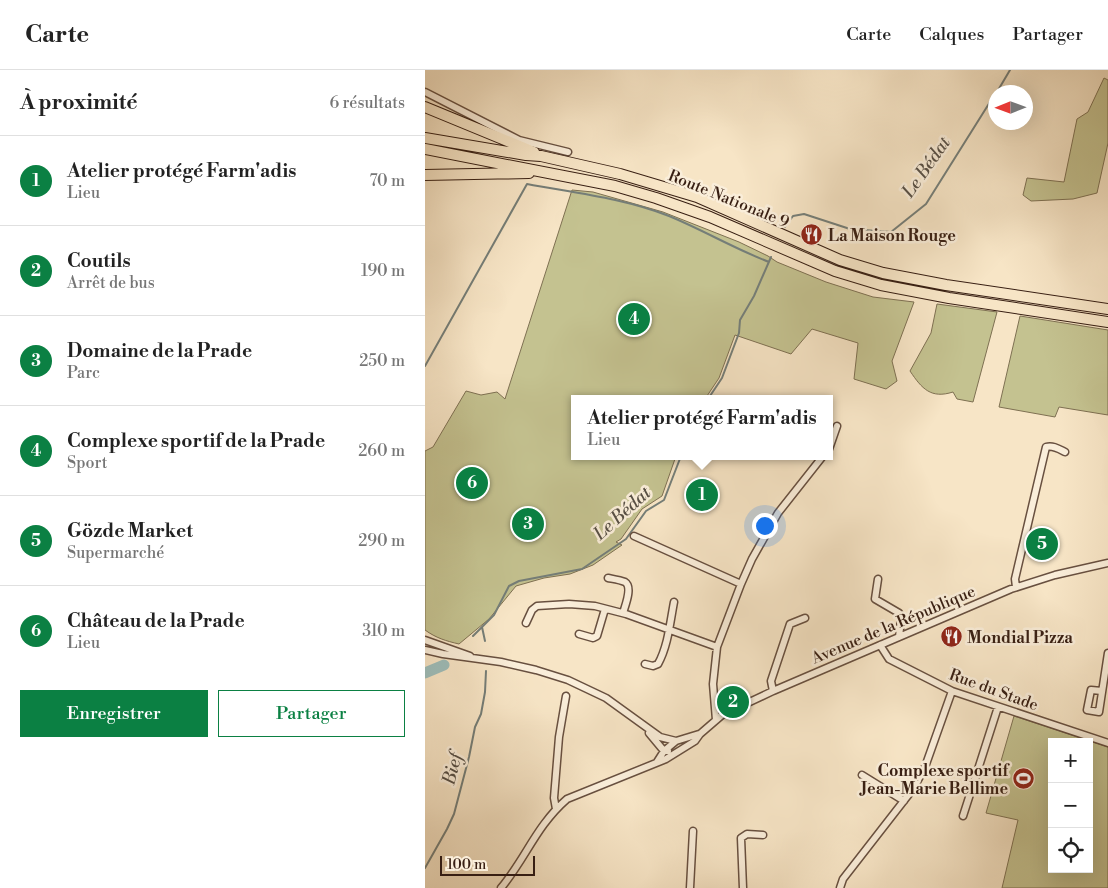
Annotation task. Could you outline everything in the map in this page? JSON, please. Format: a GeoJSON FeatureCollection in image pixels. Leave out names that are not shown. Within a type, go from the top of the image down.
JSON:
{"type":"FeatureCollection","features":[{"type":"Feature","properties":{"kind":"highway"},"geometry":{"type":"LineString","coordinates":[[425,107],[541,156]]}},
{"type":"Feature","properties":{"kind":"highway","name":"Route Nationale 9"},"geometry":{"type":"LineString","coordinates":[[425,138],[541,156],[629,176],[697,197],[840,260],[883,273],[946,285],[1108,309]]}},
{"type":"Feature","properties":{"kind":"highway","name":"Route Nationale 9"},"geometry":{"type":"LineString","coordinates":[[425,149],[615,186],[656,198],[710,217],[856,278],[907,291],[1108,322]]}},
{"type":"Feature","properties":{"kind":"highway"},"geometry":{"type":"LineString","coordinates":[[425,175],[543,172]]}},
{"type":"Feature","properties":{"kind":"street"},"geometry":{"type":"LineString","coordinates":[[425,92],[519,140],[568,152]]}},
{"type":"Feature","properties":{"kind":"street"},"geometry":{"type":"LineString","coordinates":[[833,438],[837,426]]}},
{"type":"Feature","properties":{"kind":"street"},"geometry":{"type":"LineString","coordinates":[[1016,587],[1015,579],[1047,447],[1059,448],[1065,452]]}},
{"type":"Feature","properties":{"kind":"street"},"geometry":{"type":"LineString","coordinates":[[716,720],[713,684],[717,648],[741,584],[752,559],[778,513],[820,460]]}},
{"type":"Feature","properties":{"kind":"street"},"geometry":{"type":"LineString","coordinates":[[635,536],[741,584]]}},
{"type":"Feature","properties":{"kind":"street","name":"Avenue de la République"},"geometry":{"type":"LineString","coordinates":[[501,888],[538,831],[555,809],[567,799],[655,765],[695,741],[700,734],[722,715],[773,691],[1016,587],[1055,575],[1108,563]]}},
{"type":"Feature","properties":{"kind":"street"},"geometry":{"type":"LineString","coordinates":[[609,578],[627,584],[628,592],[623,613]]}},
{"type":"Feature","properties":{"kind":"street"},"geometry":{"type":"LineString","coordinates":[[879,579],[875,599],[899,613],[901,619],[899,637]]}},
{"type":"Feature","properties":{"kind":"street"},"geometry":{"type":"LineString","coordinates":[[645,664],[653,666],[658,664],[666,647],[675,602]]}},
{"type":"Feature","properties":{"kind":"street"},"geometry":{"type":"LineString","coordinates":[[526,623],[532,610],[537,606],[588,604],[623,613],[717,648]]}},
{"type":"Feature","properties":{"kind":"street"},"geometry":{"type":"LineString","coordinates":[[579,634],[593,638],[597,636],[605,609]]}},
{"type":"Feature","properties":{"kind":"street"},"geometry":{"type":"LineString","coordinates":[[773,691],[771,682],[789,624],[805,618]]}},
{"type":"Feature","properties":{"kind":"street"},"geometry":{"type":"LineString","coordinates":[[425,640],[465,654],[537,670],[589,689],[624,710],[645,728],[660,737],[675,741]]}},
{"type":"Feature","properties":{"kind":"street","name":"Rue du Stade"},"geometry":{"type":"LineString","coordinates":[[880,645],[889,659],[952,691],[1108,743]]}},
{"type":"Feature","properties":{"kind":"street"},"geometry":{"type":"LineString","coordinates":[[425,650],[489,660]]}},
{"type":"Feature","properties":{"kind":"street"},"geometry":{"type":"LineString","coordinates":[[1102,691],[1108,653]]}},
{"type":"Feature","properties":{"kind":"street"},"geometry":{"type":"LineString","coordinates":[[840,888],[843,879],[904,801],[925,767],[952,691]]}},
{"type":"Feature","properties":{"kind":"street"},"geometry":{"type":"LineString","coordinates":[[555,809],[554,798],[560,730],[566,696]]}},
{"type":"Feature","properties":{"kind":"street"},"geometry":{"type":"LineString","coordinates":[[963,816],[998,707]]}},
{"type":"Feature","properties":{"kind":"street"},"geometry":{"type":"LineString","coordinates":[[645,728],[664,751],[676,752]]}},
{"type":"Feature","properties":{"kind":"street","name":"Avenue de la République"},"geometry":{"type":"LineString","coordinates":[[655,765],[664,751],[675,741],[700,734]]}},
{"type":"Feature","properties":{"kind":"street"},"geometry":{"type":"LineString","coordinates":[[862,775],[904,801]]}},
{"type":"Feature","properties":{"kind":"street"},"geometry":{"type":"LineString","coordinates":[[690,888],[693,831]]}},
{"type":"Feature","properties":{"kind":"street"},"geometry":{"type":"LineString","coordinates":[[743,888],[741,838],[747,834],[763,835]]}},
{"type":"Feature","properties":{"kind":"shaded area"},"geometry":{"type":"Polygon","coordinates":[[[1104,78],[1108,80],[1108,143],[1097,193],[1073,199],[1031,201],[1023,195],[1027,178],[1064,182],[1077,119],[1088,112],[1104,78]]]}},
{"type":"Feature","properties":{"kind":"shaded area"},"geometry":{"type":"Polygon","coordinates":[[[572,190],[593,192],[663,212],[739,242],[777,262],[826,282],[873,297],[914,302],[892,361],[897,381],[886,389],[854,379],[858,343],[812,329],[791,354],[735,335],[719,378],[708,395],[571,395],[571,460],[675,460],[662,496],[642,509],[621,539],[616,542],[622,545],[593,565],[570,574],[544,578],[516,586],[489,619],[459,644],[437,637],[425,630],[425,451],[433,447],[466,391],[481,395],[497,392],[505,399],[572,190]]]}},
{"type":"Feature","properties":{"kind":"shaded area"},"geometry":{"type":"Polygon","coordinates":[[[937,304],[997,312],[973,402],[957,399],[953,392],[939,394],[928,391],[910,371],[931,333],[937,304]]]}},
{"type":"Feature","properties":{"kind":"shaded area"},"geometry":{"type":"Polygon","coordinates":[[[1020,316],[1108,330],[1108,415],[1059,407],[1055,417],[999,407],[1020,316]]]}},
{"type":"Feature","properties":{"kind":"shaded area","name":"Complexe sportif Jean-Marie Bellime"},"geometry":{"type":"Polygon","coordinates":[[[1014,716],[1081,738],[1048,738],[1048,873],[1093,873],[1093,742],[1108,747],[1108,888],[1002,888],[1018,820],[986,813],[1014,716]]]}},
{"type":"Feature","properties":{"kind":"waterway","name":"Le Bédat"},"geometry":{"type":"LineString","coordinates":[[1001,85],[1010,70]]}},
{"type":"Feature","properties":{"kind":"waterway","name":"Le Bédat"},"geometry":{"type":"LineString","coordinates":[[785,227],[793,216],[804,214],[850,229],[891,232],[926,204],[988,105]]}},
{"type":"Feature","properties":{"kind":"waterway"},"geometry":{"type":"LineString","coordinates":[[425,366],[527,184],[599,197],[652,210],[682,221],[769,262]]}},
{"type":"Feature","properties":{"kind":"waterway","name":"Le Bédat"},"geometry":{"type":"LineString","coordinates":[[711,395],[722,378],[739,333],[740,320],[754,296],[771,257]]}},
{"type":"Feature","properties":{"kind":"waterway","name":"Le Bédat"},"geometry":{"type":"LineString","coordinates":[[473,636],[494,615],[509,586],[519,581],[582,569],[626,539],[646,511],[664,500],[679,460]]}},
{"type":"Feature","properties":{"kind":"waterway","name":"Bief"},"geometry":{"type":"LineString","coordinates":[[482,627],[485,641]]}},
{"type":"Feature","properties":{"kind":"waterway","name":"Le Bédat"},"geometry":{"type":"LineString","coordinates":[[425,673],[444,665]]}},
{"type":"Feature","properties":{"kind":"waterway","name":"Bief"},"geometry":{"type":"LineString","coordinates":[[425,868],[454,814],[475,727],[481,714],[486,671]]}},
{"type":"Feature","properties":{"kind":"place","name":"La Maison Rouge"},"geometry":{"type":"Point","coordinates":[812,235]}},
{"type":"Feature","properties":{"kind":"place","name":"Complexe sportif de la Prade"},"geometry":{"type":"Point","coordinates":[634,319]}},
{"type":"Feature","properties":{"kind":"place","name":"Château de la Prade"},"geometry":{"type":"Point","coordinates":[472,483]}},
{"type":"Feature","properties":{"kind":"place","name":"Atelier protégé Farm'adis"},"geometry":{"type":"Point","coordinates":[702,495]}},
{"type":"Feature","properties":{"kind":"place","name":"Domaine de la Prade"},"geometry":{"type":"Point","coordinates":[528,524]}},
{"type":"Feature","properties":{"kind":"place","name":"Gözde Market"},"geometry":{"type":"Point","coordinates":[1042,544]}},
{"type":"Feature","properties":{"kind":"place","name":"Mondial Pizza"},"geometry":{"type":"Point","coordinates":[951,637]}},
{"type":"Feature","properties":{"kind":"place","name":"Coutils"},"geometry":{"type":"Point","coordinates":[733,702]}},
{"type":"Feature","properties":{"kind":"place","name":"Complexe sportif Jean-Marie Bellime"},"geometry":{"type":"Point","coordinates":[1024,779]}}]}
